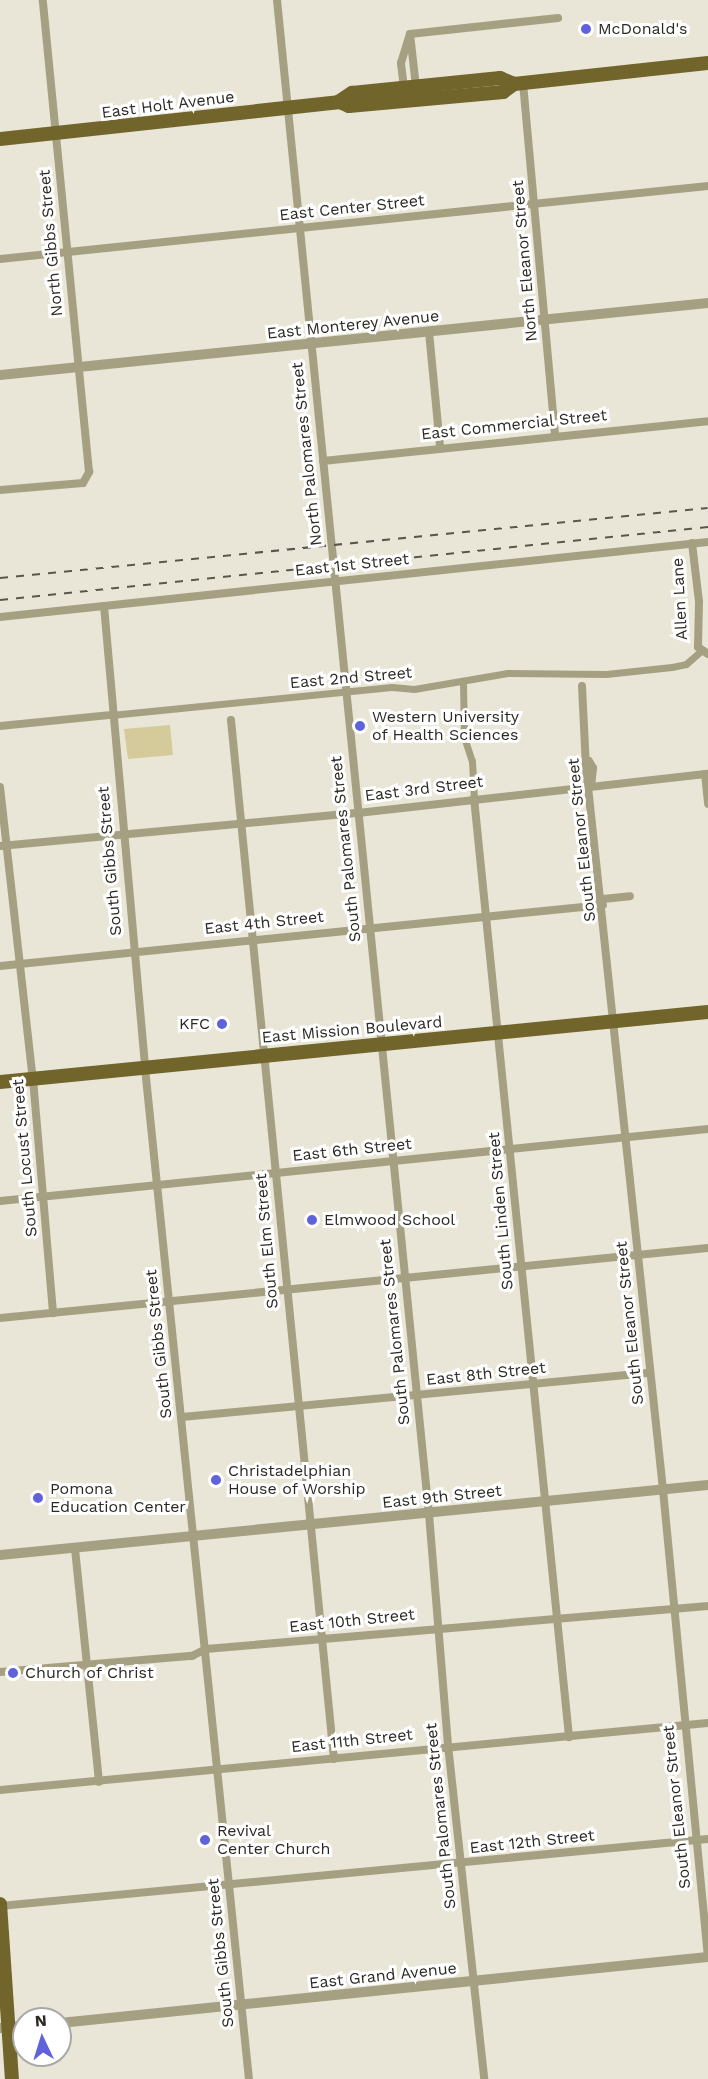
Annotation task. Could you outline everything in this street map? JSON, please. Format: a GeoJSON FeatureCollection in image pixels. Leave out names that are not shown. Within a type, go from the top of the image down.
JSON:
{"type":"FeatureCollection","features":[{"type":"Feature","properties":{"kind":"main road","name":"East Holt Avenue"},"geometry":{"type":"LineString","coordinates":[[0,139],[340,102],[349,106],[503,92],[519,84],[708,63]]}},
{"type":"Feature","properties":{"kind":"main road","name":"East Holt Avenue"},"geometry":{"type":"LineString","coordinates":[[340,102],[352,93],[410,87],[500,78],[519,84]]}},
{"type":"Feature","properties":{"kind":"main road","name":"East Mission Boulevard"},"geometry":{"type":"LineString","coordinates":[[0,1082],[708,1012]]}},
{"type":"Feature","properties":{"kind":"main road"},"geometry":{"type":"LineString","coordinates":[[0,1905],[7,1967],[1,1976],[3,2028],[12,2079]]}},
{"type":"Feature","properties":{"kind":"street","name":"North Gibbs Street"},"geometry":{"type":"LineString","coordinates":[[0,490],[83,483],[89,472],[43,0]]}},
{"type":"Feature","properties":{"kind":"street","name":"North Palomares Street"},"geometry":{"type":"LineString","coordinates":[[277,0],[335,582]]}},
{"type":"Feature","properties":{"kind":"street"},"geometry":{"type":"LineString","coordinates":[[410,87],[410,34],[558,18]]}},
{"type":"Feature","properties":{"kind":"street","name":"North Eleanor Street"},"geometry":{"type":"LineString","coordinates":[[519,84],[535,204],[555,436]]}},
{"type":"Feature","properties":{"kind":"street","name":"East Center Street"},"geometry":{"type":"LineString","coordinates":[[0,259],[708,186]]}},
{"type":"Feature","properties":{"kind":"street","name":"East Monterey Avenue"},"geometry":{"type":"LineString","coordinates":[[0,375],[708,303]]}},
{"type":"Feature","properties":{"kind":"street"},"geometry":{"type":"LineString","coordinates":[[429,332],[440,447]]}},
{"type":"Feature","properties":{"kind":"street","name":"East Commercial Street"},"geometry":{"type":"LineString","coordinates":[[323,461],[440,447],[708,421]]}},
{"type":"Feature","properties":{"kind":"street","name":"East 1st Street"},"geometry":{"type":"LineString","coordinates":[[0,617],[708,542]]}},
{"type":"Feature","properties":{"kind":"street","name":"Allen Lane"},"geometry":{"type":"LineString","coordinates":[[692,543],[704,653]]}},
{"type":"Feature","properties":{"kind":"street","name":"South Palomares Street"},"geometry":{"type":"LineString","coordinates":[[335,582],[379,1043],[429,1515],[448,1745],[484,2079]]}},
{"type":"Feature","properties":{"kind":"street","name":"South Gibbs Street"},"geometry":{"type":"LineString","coordinates":[[104,606],[111,715],[145,1068],[193,1536],[207,1649],[249,2079]]}},
{"type":"Feature","properties":{"kind":"street","name":"East 2nd Street"},"geometry":{"type":"LineString","coordinates":[[0,726],[463,682],[508,673],[606,674],[686,664],[704,653]]}},
{"type":"Feature","properties":{"kind":"street","name":"South Linden Street"},"geometry":{"type":"LineString","coordinates":[[463,682],[464,737],[472,761],[532,1385],[569,1737]]}},
{"type":"Feature","properties":{"kind":"street","name":"South Eleanor Street"},"geometry":{"type":"LineString","coordinates":[[582,686],[589,760],[593,774],[591,786],[708,1957]]}},
{"type":"Feature","properties":{"kind":"street","name":"South Elm Street"},"geometry":{"type":"LineString","coordinates":[[231,720],[297,1407],[334,1759]]}},
{"type":"Feature","properties":{"kind":"street"},"geometry":{"type":"LineString","coordinates":[[706,774],[708,804]]}},
{"type":"Feature","properties":{"kind":"street","name":"East 3rd Street"},"geometry":{"type":"LineString","coordinates":[[3,845],[358,813],[474,798],[706,774]]}},
{"type":"Feature","properties":{"kind":"street","name":"South Locust Street"},"geometry":{"type":"LineString","coordinates":[[0,787],[3,845],[33,1079],[53,1313]]}},
{"type":"Feature","properties":{"kind":"street","name":"East 4th Street"},"geometry":{"type":"LineString","coordinates":[[0,966],[486,917],[603,902],[630,896]]}},
{"type":"Feature","properties":{"kind":"street","name":"East 6th Street"},"geometry":{"type":"LineString","coordinates":[[0,1201],[708,1129]]}},
{"type":"Feature","properties":{"kind":"street"},"geometry":{"type":"LineString","coordinates":[[0,1318],[708,1248]]}},
{"type":"Feature","properties":{"kind":"street","name":"East 8th Street"},"geometry":{"type":"LineString","coordinates":[[182,1418],[650,1373]]}},
{"type":"Feature","properties":{"kind":"street","name":"East 9th Street"},"geometry":{"type":"LineString","coordinates":[[0,1555],[311,1524],[429,1515],[545,1500],[708,1485]]}},
{"type":"Feature","properties":{"kind":"street"},"geometry":{"type":"LineString","coordinates":[[75,1549],[99,1782]]}},
{"type":"Feature","properties":{"kind":"street","name":"East 10th Street"},"geometry":{"type":"LineString","coordinates":[[0,1672],[192,1656],[207,1649],[439,1628],[558,1621],[708,1606]]}},
{"type":"Feature","properties":{"kind":"street","name":"East 11th Street"},"geometry":{"type":"LineString","coordinates":[[0,1790],[219,1771],[448,1745],[708,1724]]}},
{"type":"Feature","properties":{"kind":"street","name":"East 12th Street"},"geometry":{"type":"LineString","coordinates":[[0,1905],[460,1865],[708,1839]]}},
{"type":"Feature","properties":{"kind":"street","name":"East Grand Avenue"},"geometry":{"type":"LineString","coordinates":[[72,2022],[708,1957]]}},
{"type":"Feature","properties":{"kind":"shaded area"},"geometry":{"type":"Polygon","coordinates":[[[170,725],[173,755],[128,759],[124,729],[170,725]]]}},
{"type":"Feature","properties":{"kind":"railway"},"geometry":{"type":"LineString","coordinates":[[0,578],[708,508]]}},
{"type":"Feature","properties":{"kind":"railway"},"geometry":{"type":"LineString","coordinates":[[0,600],[708,527]]}},
{"type":"Feature","properties":{"kind":"place","name":"McDonald's"},"geometry":{"type":"Point","coordinates":[586,29]}},
{"type":"Feature","properties":{"kind":"place","name":"Western University of Health Sciences"},"geometry":{"type":"Point","coordinates":[360,726]}},
{"type":"Feature","properties":{"kind":"place","name":"KFC"},"geometry":{"type":"Point","coordinates":[222,1024]}},
{"type":"Feature","properties":{"kind":"place","name":"Elmwood School"},"geometry":{"type":"Point","coordinates":[312,1220]}},
{"type":"Feature","properties":{"kind":"place","name":"Christadelphian House of Worship"},"geometry":{"type":"Point","coordinates":[216,1480]}},
{"type":"Feature","properties":{"kind":"place","name":"Pomona Education Center"},"geometry":{"type":"Point","coordinates":[38,1498]}},
{"type":"Feature","properties":{"kind":"place","name":"Church of Christ"},"geometry":{"type":"Point","coordinates":[13,1673]}},
{"type":"Feature","properties":{"kind":"place","name":"Revival Center Church"},"geometry":{"type":"Point","coordinates":[205,1840]}}]}
